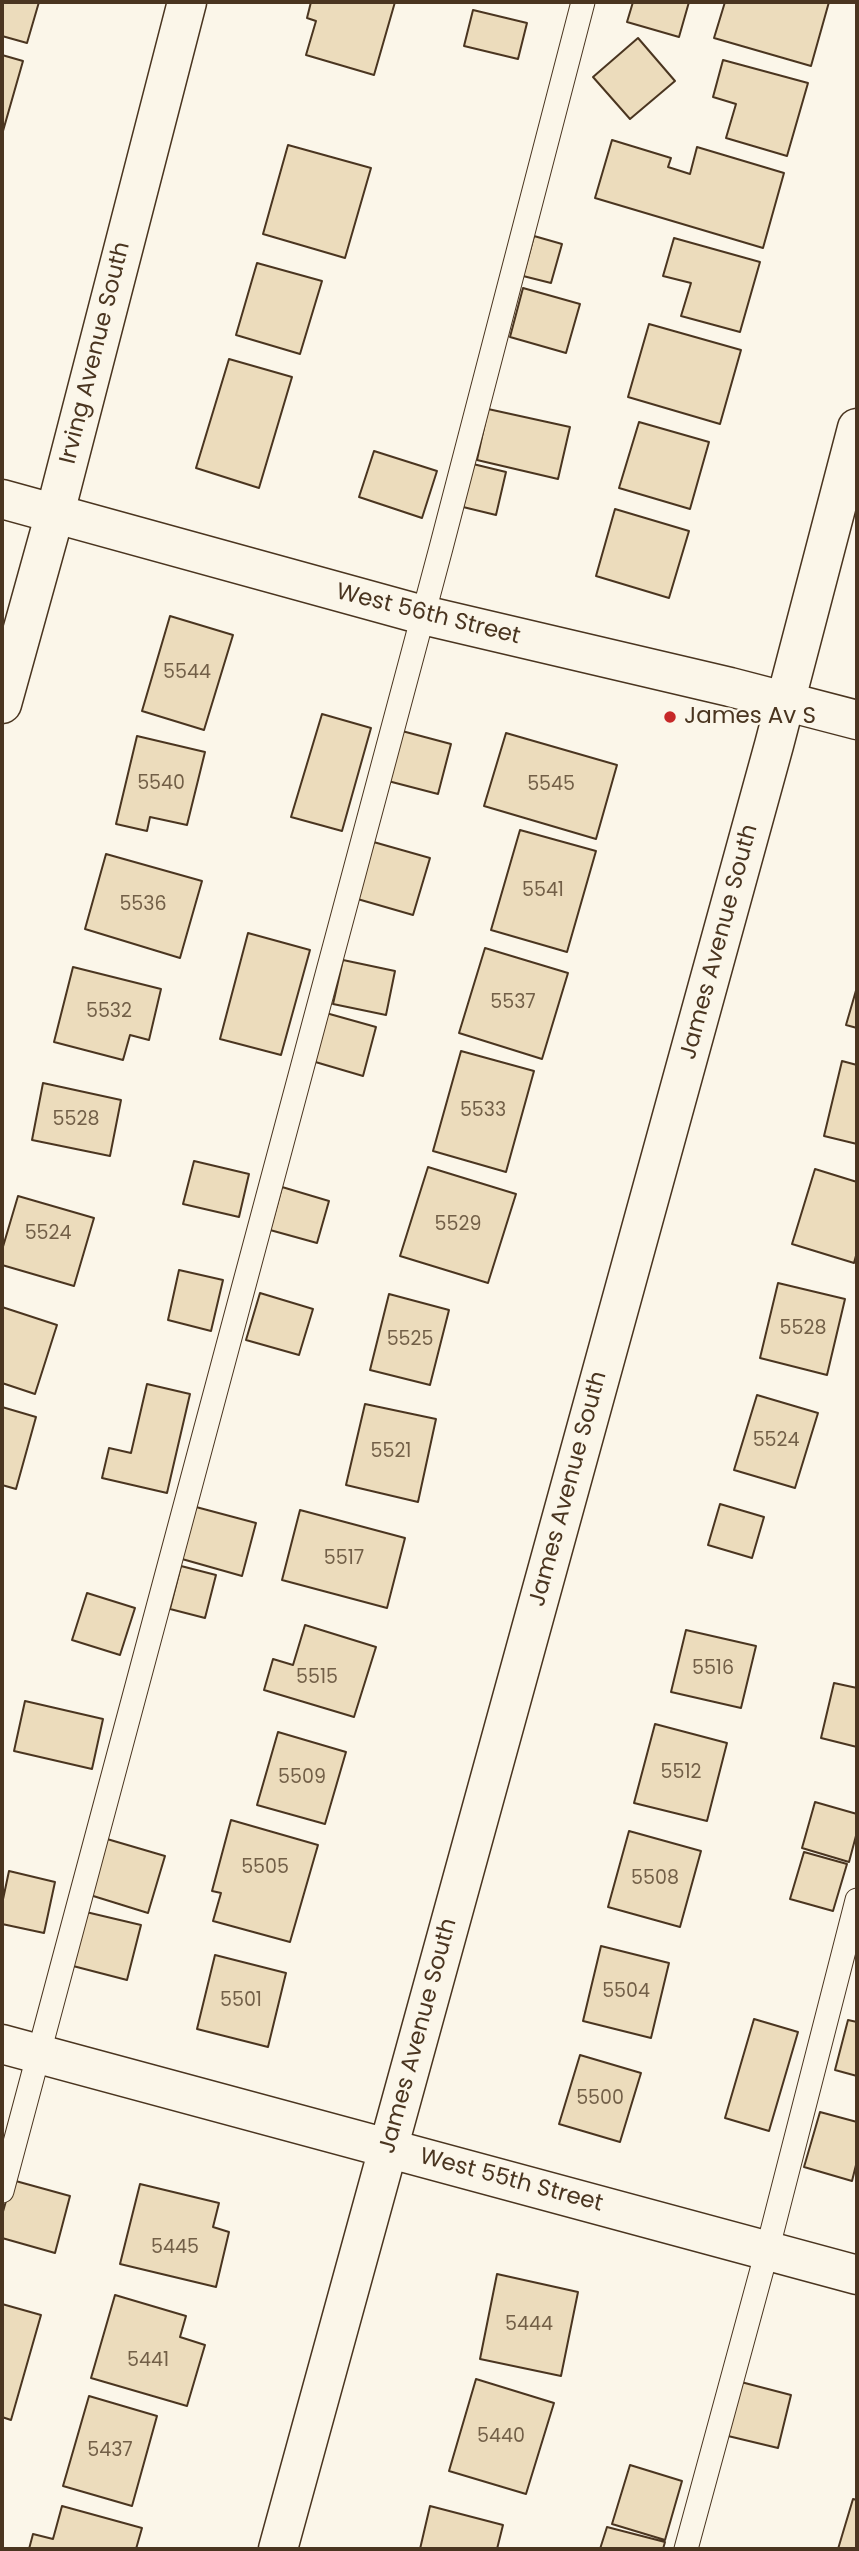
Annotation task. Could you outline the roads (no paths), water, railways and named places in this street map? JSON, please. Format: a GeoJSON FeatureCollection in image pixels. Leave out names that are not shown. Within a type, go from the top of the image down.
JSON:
{"type":"FeatureCollection","features":[{"type":"Feature","properties":{"kind":"street","name":"Irving Avenue South"},"geometry":{"type":"LineString","coordinates":[[2,704],[55,513],[187,2]]}},
{"type":"Feature","properties":{"kind":"street","name":"James Avenue South"},"geometry":{"type":"LineString","coordinates":[[278,2549],[785,701],[857,428]]}},
{"type":"Feature","properties":{"kind":"street","name":"West 56th Street"},"geometry":{"type":"LineString","coordinates":[[2,499],[423,615],[857,720]]}},
{"type":"Feature","properties":{"kind":"street","name":"West 55th Street"},"geometry":{"type":"LineString","coordinates":[[2,2044],[857,2275]]}},
{"type":"Feature","properties":{"kind":"lane"},"geometry":{"type":"LineString","coordinates":[[2,2191],[423,615],[583,2]]}},
{"type":"Feature","properties":{"kind":"lane"},"geometry":{"type":"LineString","coordinates":[[687,2549],[857,1900]]}},
{"type":"Feature","properties":{"kind":"place","name":"James Av S"},"geometry":{"type":"Point","coordinates":[670,717]}}]}
